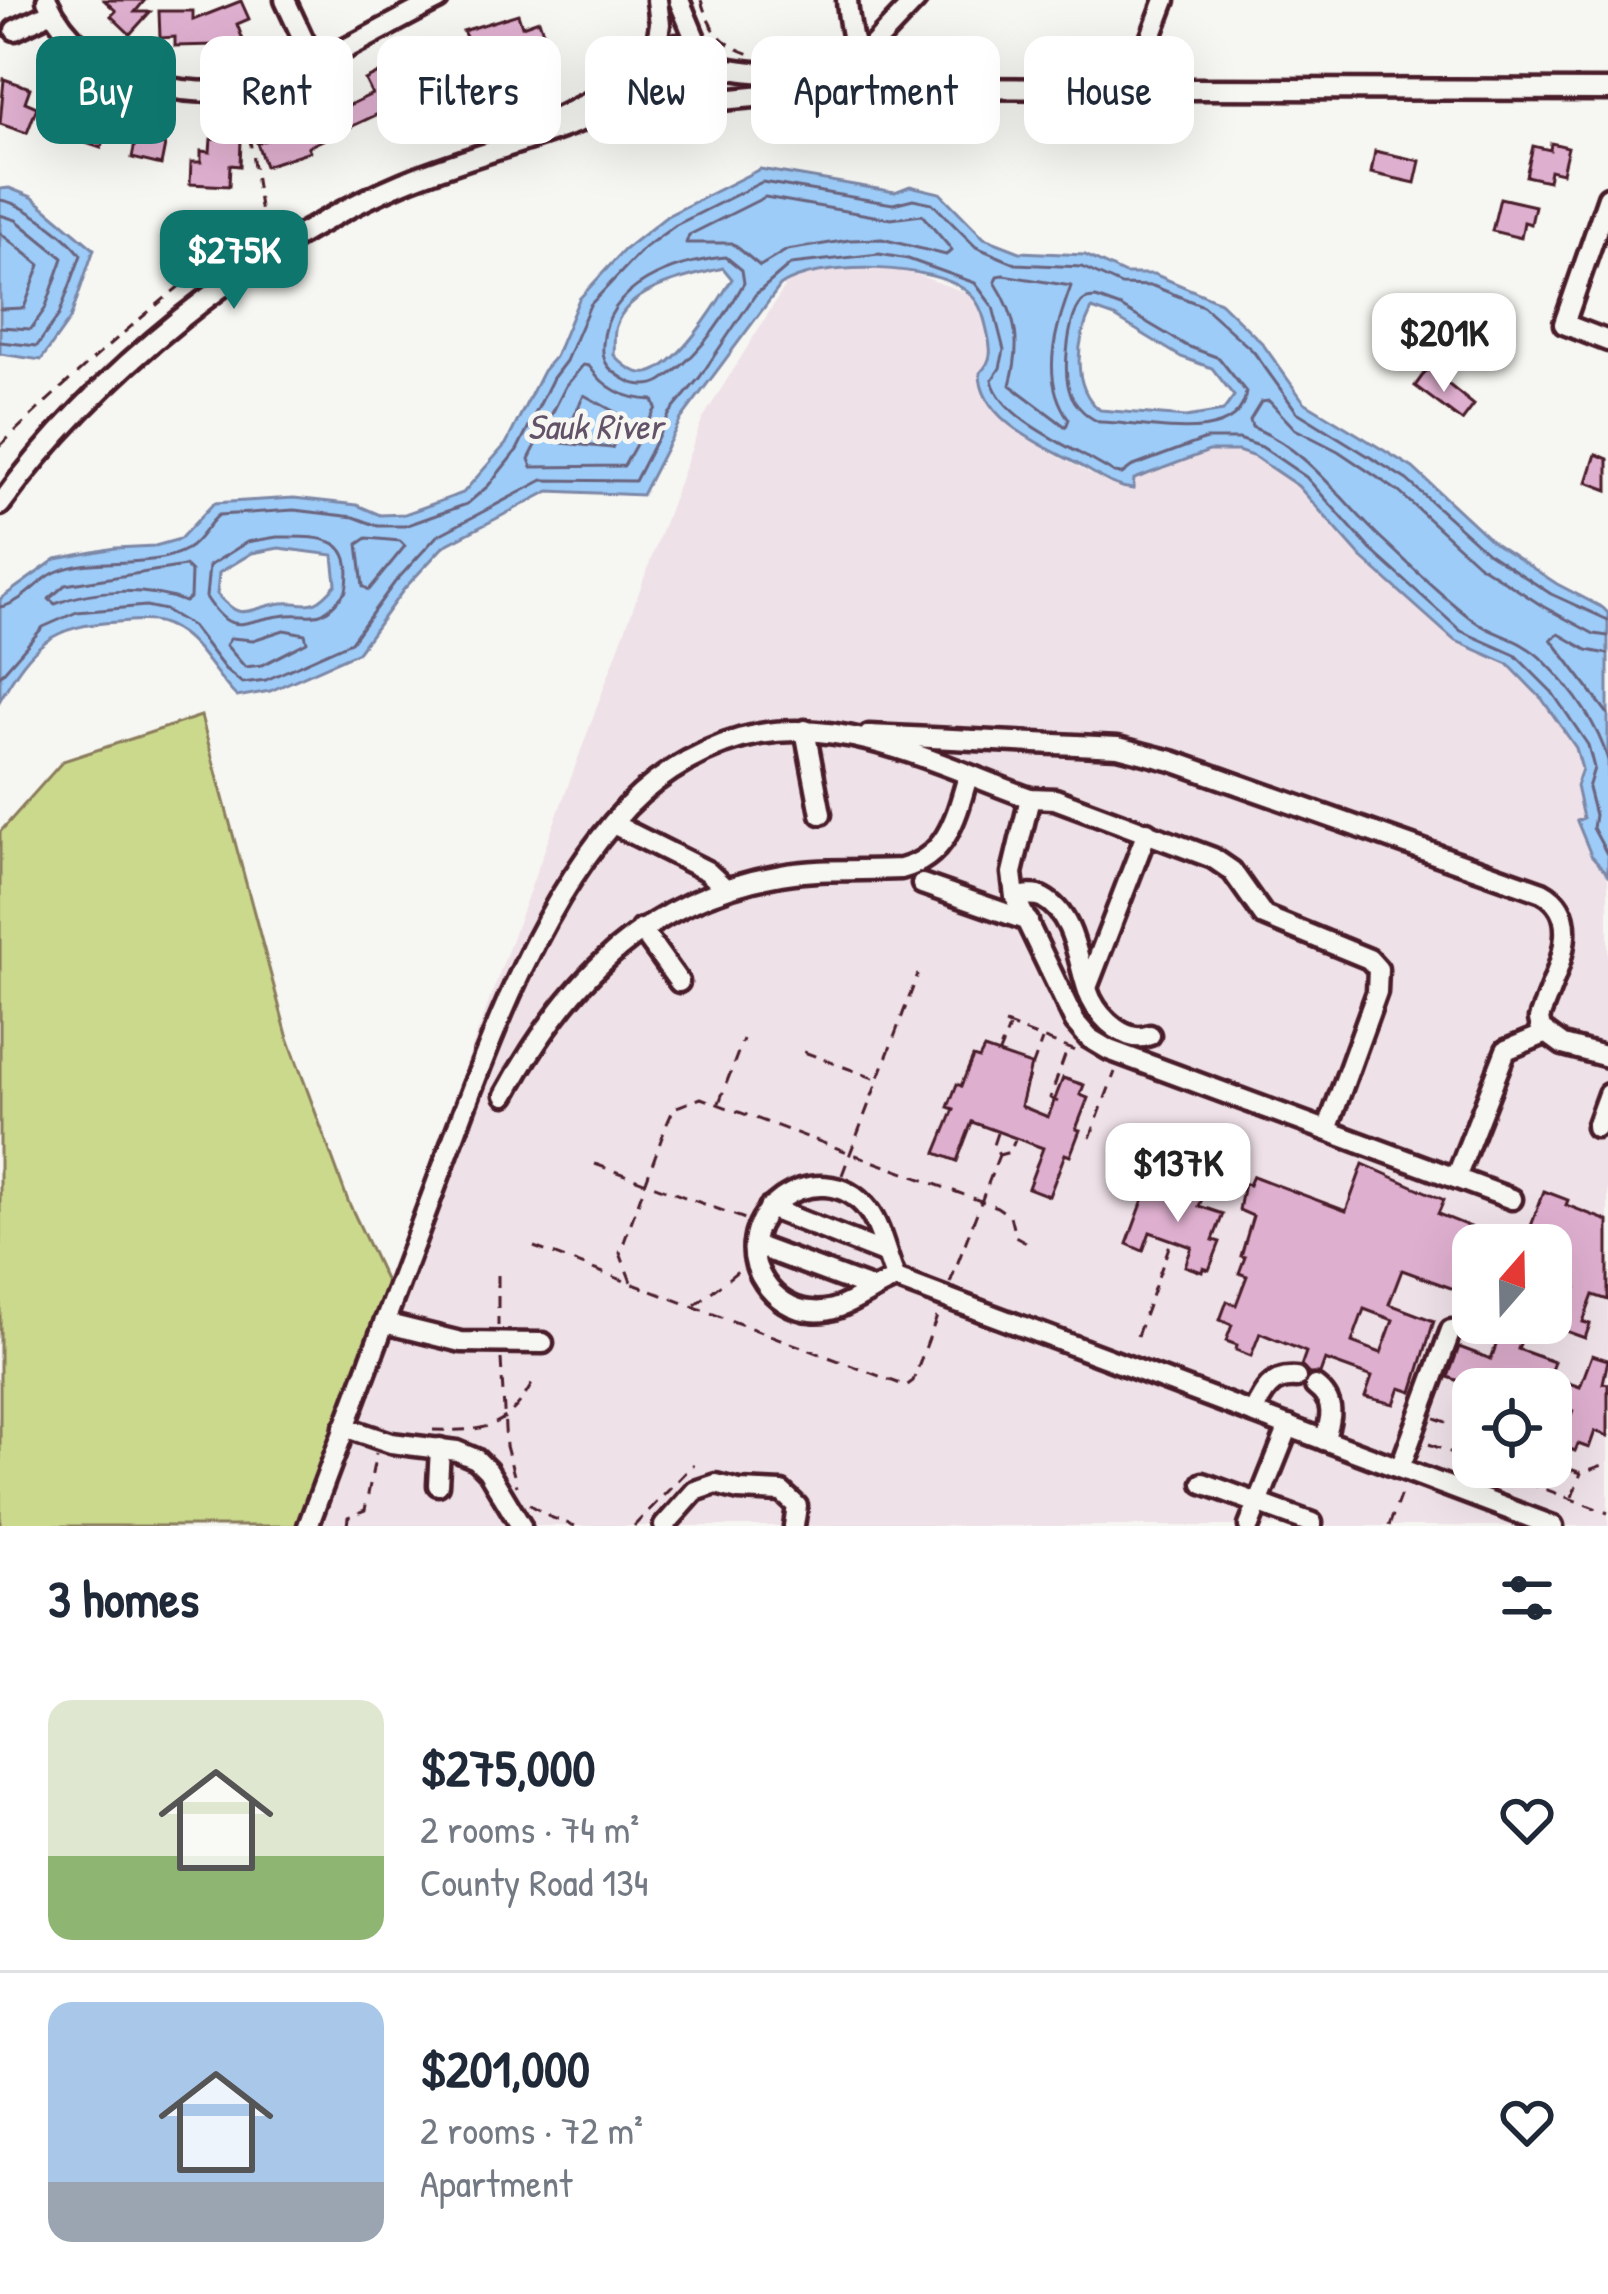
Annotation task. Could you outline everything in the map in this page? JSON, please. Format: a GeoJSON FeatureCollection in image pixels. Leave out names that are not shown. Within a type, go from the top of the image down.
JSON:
{"type":"FeatureCollection","features":[{"type":"Feature","properties":{"kind":"street"},"geometry":{"type":"LineString","coordinates":[[285,0],[302,36]]}},
{"type":"Feature","properties":{"kind":"street"},"geometry":{"type":"LineString","coordinates":[[353,42],[438,0]]}},
{"type":"Feature","properties":{"kind":"street"},"geometry":{"type":"LineString","coordinates":[[658,0],[658,36]]}},
{"type":"Feature","properties":{"kind":"street"},"geometry":{"type":"LineString","coordinates":[[680,0],[695,36]]}},
{"type":"Feature","properties":{"kind":"street"},"geometry":{"type":"LineString","coordinates":[[847,0],[850,36]]}},
{"type":"Feature","properties":{"kind":"street"},"geometry":{"type":"LineString","coordinates":[[882,36],[916,0]]}},
{"type":"Feature","properties":{"kind":"street"},"geometry":{"type":"LineString","coordinates":[[1151,36],[1165,0]]}},
{"type":"Feature","properties":{"kind":"street"},"geometry":{"type":"LineString","coordinates":[[15,30],[49,6],[66,34],[121,73],[169,86],[200,86]]}},
{"type":"Feature","properties":{"kind":"street"},"geometry":{"type":"LineString","coordinates":[[1194,87],[1608,90]]}},
{"type":"Feature","properties":{"kind":"street"},"geometry":{"type":"LineString","coordinates":[[489,151],[585,104]]}},
{"type":"Feature","properties":{"kind":"street"},"geometry":{"type":"LineString","coordinates":[[0,506],[36,455],[162,335],[295,237],[402,183],[585,120]]}},
{"type":"Feature","properties":{"kind":"street"},"geometry":{"type":"LineString","coordinates":[[1608,197],[1564,324],[1608,341]]}},
{"type":"Feature","properties":{"kind":"street"},"geometry":{"type":"LineString","coordinates":[[805,730],[821,814]]}},
{"type":"Feature","properties":{"kind":"street"},"geometry":{"type":"LineString","coordinates":[[308,1526],[491,1040],[569,885],[613,824],[662,777],[712,748],[759,734],[805,730],[1118,747],[1172,761],[1555,899],[1567,922],[1565,938],[1539,1018],[1545,1034],[1563,1045],[1608,1057]]}},
{"type":"Feature","properties":{"kind":"street"},"geometry":{"type":"LineString","coordinates":[[840,734],[1030,799],[1054,799],[1213,858],[1232,871],[1264,916],[1369,959],[1378,969],[1377,992],[1327,1130]]}},
{"type":"Feature","properties":{"kind":"street"},"geometry":{"type":"LineString","coordinates":[[505,1095],[572,992],[667,911],[725,888],[787,874],[901,869],[918,864],[946,838],[968,776]]}},
{"type":"Feature","properties":{"kind":"street"},"geometry":{"type":"LineString","coordinates":[[1030,799],[1012,873],[1015,897],[1064,1003],[1089,1038],[1109,1050],[1512,1199]]}},
{"type":"Feature","properties":{"kind":"street"},"geometry":{"type":"LineString","coordinates":[[613,824],[707,871],[725,888]]}},
{"type":"Feature","properties":{"kind":"street"},"geometry":{"type":"LineString","coordinates":[[1088,987],[1147,832]]}},
{"type":"Feature","properties":{"kind":"street"},"geometry":{"type":"LineString","coordinates":[[922,884],[1028,921]]}},
{"type":"Feature","properties":{"kind":"street"},"geometry":{"type":"LineString","coordinates":[[1015,897],[1041,897],[1056,910],[1079,951],[1094,1005],[1119,1030],[1137,1039],[1150,1035]]}},
{"type":"Feature","properties":{"kind":"street"},"geometry":{"type":"LineString","coordinates":[[641,929],[680,982]]}},
{"type":"Feature","properties":{"kind":"street"},"geometry":{"type":"LineString","coordinates":[[1456,1178],[1506,1050],[1545,1034]]}},
{"type":"Feature","properties":{"kind":"street"},"geometry":{"type":"LineString","coordinates":[[1596,1127],[1608,1094]]}},
{"type":"Feature","properties":{"kind":"street"},"geometry":{"type":"LineString","coordinates":[[896,1279],[869,1211],[854,1196],[835,1187],[794,1189],[762,1216],[754,1245],[760,1276],[790,1306],[810,1312],[831,1310],[896,1279],[1553,1526]]}},
{"type":"Feature","properties":{"kind":"street"},"geometry":{"type":"LineString","coordinates":[[769,1208],[884,1253]]}},
{"type":"Feature","properties":{"kind":"street"},"geometry":{"type":"LineString","coordinates":[[754,1245],[870,1288]]}},
{"type":"Feature","properties":{"kind":"street"},"geometry":{"type":"LineString","coordinates":[[384,1323],[460,1342],[543,1343]]}},
{"type":"Feature","properties":{"kind":"street"},"geometry":{"type":"LineString","coordinates":[[1405,1470],[1451,1330]]}},
{"type":"Feature","properties":{"kind":"street"},"geometry":{"type":"LineString","coordinates":[[1253,1413],[1270,1384],[1285,1378],[1306,1382],[1324,1393],[1332,1409],[1324,1440]]}},
{"type":"Feature","properties":{"kind":"street"},"geometry":{"type":"LineString","coordinates":[[1249,1526],[1289,1426]]}},
{"type":"Feature","properties":{"kind":"street"},"geometry":{"type":"LineString","coordinates":[[344,1427],[380,1440],[440,1448],[476,1460],[488,1471],[521,1526]]}},
{"type":"Feature","properties":{"kind":"street"},"geometry":{"type":"LineString","coordinates":[[438,1485],[440,1448]]}},
{"type":"Feature","properties":{"kind":"street"},"geometry":{"type":"LineString","coordinates":[[1204,1483],[1312,1523]]}},
{"type":"Feature","properties":{"kind":"street"},"geometry":{"type":"LineString","coordinates":[[664,1526],[695,1491],[716,1484],[782,1492],[797,1506],[794,1526]]}},
{"type":"Feature","properties":{"kind":"path"},"geometry":{"type":"LineString","coordinates":[[701,0],[718,37],[751,53]]}},
{"type":"Feature","properties":{"kind":"path"},"geometry":{"type":"LineString","coordinates":[[0,446],[67,379],[152,306],[262,221],[250,144]]}},
{"type":"Feature","properties":{"kind":"path"},"geometry":{"type":"LineString","coordinates":[[841,1179],[918,974]]}},
{"type":"Feature","properties":{"kind":"path"},"geometry":{"type":"LineString","coordinates":[[998,1054],[1009,1026]]}},
{"type":"Feature","properties":{"kind":"path"},"geometry":{"type":"LineString","coordinates":[[719,1102],[743,1039]]}},
{"type":"Feature","properties":{"kind":"path"},"geometry":{"type":"LineString","coordinates":[[1025,1087],[1042,1039]]}},
{"type":"Feature","properties":{"kind":"path"},"geometry":{"type":"LineString","coordinates":[[1058,1102],[1050,1097],[1068,1048]]}},
{"type":"Feature","properties":{"kind":"path"},"geometry":{"type":"LineString","coordinates":[[804,1052],[878,1080]]}},
{"type":"Feature","properties":{"kind":"path"},"geometry":{"type":"LineString","coordinates":[[1090,1138],[1117,1067]]}},
{"type":"Feature","properties":{"kind":"path"},"geometry":{"type":"LineString","coordinates":[[633,1284],[620,1253],[645,1182],[674,1108],[700,1098],[1006,1211],[1015,1236],[1026,1242]]}},
{"type":"Feature","properties":{"kind":"path"},"geometry":{"type":"LineString","coordinates":[[534,1247],[906,1387],[913,1382],[998,1155],[993,1145],[997,1133]]}},
{"type":"Feature","properties":{"kind":"path"},"geometry":{"type":"LineString","coordinates":[[998,1155],[1010,1152],[1015,1140]]}},
{"type":"Feature","properties":{"kind":"path"},"geometry":{"type":"LineString","coordinates":[[595,1163],[749,1221]]}},
{"type":"Feature","properties":{"kind":"path"},"geometry":{"type":"LineString","coordinates":[[1137,1336],[1170,1244]]}},
{"type":"Feature","properties":{"kind":"path"},"geometry":{"type":"LineString","coordinates":[[692,1307],[745,1265]]}},
{"type":"Feature","properties":{"kind":"path"},"geometry":{"type":"LineString","coordinates":[[498,1275],[508,1455],[521,1492]]}},
{"type":"Feature","properties":{"kind":"path"},"geometry":{"type":"LineString","coordinates":[[416,1430],[481,1431],[505,1416],[532,1384]]}},
{"type":"Feature","properties":{"kind":"path"},"geometry":{"type":"LineString","coordinates":[[1428,1415],[1452,1424]]}},
{"type":"Feature","properties":{"kind":"path"},"geometry":{"type":"LineString","coordinates":[[347,1526],[349,1517],[364,1510],[380,1440]]}},
{"type":"Feature","properties":{"kind":"path"},"geometry":{"type":"LineString","coordinates":[[1420,1441],[1452,1453]]}},
{"type":"Feature","properties":{"kind":"path"},"geometry":{"type":"LineString","coordinates":[[1572,1470],[1581,1473],[1608,1463]]}},
{"type":"Feature","properties":{"kind":"path"},"geometry":{"type":"LineString","coordinates":[[634,1526],[694,1464]]}},
{"type":"Feature","properties":{"kind":"path"},"geometry":{"type":"LineString","coordinates":[[1389,1526],[1405,1470]]}},
{"type":"Feature","properties":{"kind":"path"},"geometry":{"type":"LineString","coordinates":[[1571,1499],[1581,1473]]}},
{"type":"Feature","properties":{"kind":"path"},"geometry":{"type":"LineString","coordinates":[[1541,1488],[1608,1514]]}},
{"type":"Feature","properties":{"kind":"path"},"geometry":{"type":"LineString","coordinates":[[525,1500],[540,1512],[575,1526]]}},
{"type":"Feature","properties":{"kind":"shaded area"},"geometry":{"type":"Polygon","coordinates":[[[878,266],[904,270],[970,294],[983,312],[992,352],[987,401],[1047,450],[1109,484],[1134,484],[1134,479],[1209,451],[1238,451],[1255,457],[1298,486],[1363,558],[1434,621],[1508,664],[1542,699],[1576,748],[1582,769],[1578,801],[1584,819],[1577,821],[1591,855],[1608,874],[1608,1526],[297,1526],[702,420],[789,280],[878,266]]]}},
{"type":"Feature","properties":{"kind":"green space"},"geometry":{"type":"Polygon","coordinates":[[[201,716],[287,1035],[348,1201],[387,1284],[297,1526],[0,1526],[0,832],[63,761],[201,716]]]}},
{"type":"Feature","properties":{"kind":"water","name":"Sauk River"},"geometry":{"type":"Polygon","coordinates":[[[760,169],[895,192],[910,186],[940,193],[984,238],[1020,252],[1085,255],[1125,274],[1154,274],[1220,302],[1262,343],[1304,402],[1413,468],[1493,542],[1608,613],[1608,874],[1591,855],[1577,821],[1583,818],[1576,786],[1582,769],[1576,748],[1542,699],[1508,664],[1454,640],[1362,558],[1298,486],[1255,457],[1238,451],[1209,451],[1134,479],[1133,489],[1106,480],[1017,430],[1002,418],[983,390],[980,373],[988,363],[990,348],[977,303],[955,284],[906,271],[820,272],[780,286],[681,419],[642,495],[549,491],[444,546],[404,589],[358,652],[270,691],[237,697],[196,647],[173,628],[151,621],[95,624],[46,641],[0,700],[0,599],[56,559],[180,539],[214,503],[294,498],[357,505],[380,515],[405,514],[463,493],[506,444],[555,357],[579,299],[624,250],[667,216],[760,169]],[[723,268],[662,285],[634,301],[616,326],[614,355],[643,373],[671,360],[732,279],[723,268]],[[1092,309],[1080,349],[1081,376],[1084,389],[1100,410],[1186,417],[1223,411],[1234,396],[1212,368],[1181,357],[1115,317],[1092,309]],[[279,548],[252,553],[219,573],[217,594],[238,611],[313,603],[336,584],[333,555],[279,548]]]}},
{"type":"Feature","properties":{"kind":"water"},"geometry":{"type":"Polygon","coordinates":[[[0,189],[32,197],[94,249],[70,319],[41,360],[0,354],[0,189]]]}},
{"type":"Feature","properties":{"kind":"building"},"geometry":{"type":"Polygon","coordinates":[[[104,0],[145,0],[135,12],[150,12],[130,34],[111,16],[116,11],[104,0]]]}},
{"type":"Feature","properties":{"kind":"building"},"geometry":{"type":"Polygon","coordinates":[[[241,1],[249,19],[237,24],[242,36],[200,36],[200,45],[176,46],[176,36],[160,36],[159,11],[193,11],[193,20],[241,1]]]}},
{"type":"Feature","properties":{"kind":"building"},"geometry":{"type":"Polygon","coordinates":[[[518,14],[522,26],[539,20],[544,36],[466,36],[463,31],[518,14]]]}},
{"type":"Feature","properties":{"kind":"building"},"geometry":{"type":"Polygon","coordinates":[[[377,74],[377,114],[353,126],[353,103],[372,94],[365,80],[377,74]]]}},
{"type":"Feature","properties":{"kind":"building"},"geometry":{"type":"Polygon","coordinates":[[[4,79],[30,88],[25,102],[36,110],[27,133],[0,124],[4,79]]]}},
{"type":"Feature","properties":{"kind":"building"},"geometry":{"type":"Polygon","coordinates":[[[1551,143],[1568,147],[1562,173],[1550,170],[1548,181],[1526,176],[1533,146],[1550,150],[1551,143]]]}},
{"type":"Feature","properties":{"kind":"building"},"geometry":{"type":"Polygon","coordinates":[[[135,144],[165,145],[161,165],[132,158],[135,144]]]}},
{"type":"Feature","properties":{"kind":"building"},"geometry":{"type":"Polygon","coordinates":[[[211,144],[241,144],[240,166],[230,165],[229,186],[190,184],[191,162],[201,162],[201,151],[210,152],[211,144]]]}},
{"type":"Feature","properties":{"kind":"building"},"geometry":{"type":"Polygon","coordinates":[[[257,144],[314,144],[308,147],[310,151],[265,166],[257,144]]]}},
{"type":"Feature","properties":{"kind":"building"},"geometry":{"type":"Polygon","coordinates":[[[1375,151],[1420,161],[1415,183],[1371,173],[1375,151]]]}},
{"type":"Feature","properties":{"kind":"building"},"geometry":{"type":"Polygon","coordinates":[[[1500,198],[1535,206],[1531,224],[1524,222],[1521,238],[1492,231],[1500,198]]]}},
{"type":"Feature","properties":{"kind":"building"},"geometry":{"type":"Polygon","coordinates":[[[1428,368],[1474,405],[1462,421],[1415,386],[1428,368]]]}},
{"type":"Feature","properties":{"kind":"building"},"geometry":{"type":"Polygon","coordinates":[[[1596,454],[1608,459],[1608,490],[1587,482],[1596,454]]]}},
{"type":"Feature","properties":{"kind":"building"},"geometry":{"type":"Polygon","coordinates":[[[984,1049],[1031,1065],[1021,1106],[1048,1117],[1063,1078],[1084,1085],[1080,1095],[1088,1098],[1076,1129],[1080,1130],[1049,1196],[1028,1188],[1043,1148],[972,1122],[957,1161],[936,1153],[954,1109],[948,1107],[957,1084],[961,1086],[973,1057],[979,1059],[984,1049]]]}},
{"type":"Feature","properties":{"kind":"building"},"geometry":{"type":"Polygon","coordinates":[[[1363,1164],[1444,1200],[1438,1214],[1463,1224],[1452,1224],[1452,1288],[1402,1270],[1389,1304],[1434,1321],[1412,1392],[1400,1388],[1394,1404],[1365,1397],[1372,1377],[1325,1360],[1320,1374],[1309,1374],[1301,1366],[1306,1352],[1260,1333],[1251,1356],[1226,1341],[1232,1325],[1220,1320],[1227,1301],[1236,1305],[1247,1276],[1239,1273],[1253,1216],[1239,1210],[1244,1183],[1249,1185],[1253,1176],[1346,1211],[1363,1164]],[[1364,1309],[1352,1342],[1381,1353],[1393,1320],[1364,1309]]]}},
{"type":"Feature","properties":{"kind":"building"},"geometry":{"type":"Polygon","coordinates":[[[1148,1187],[1171,1196],[1173,1189],[1202,1199],[1199,1206],[1223,1214],[1213,1240],[1220,1242],[1209,1270],[1185,1266],[1192,1247],[1150,1232],[1143,1251],[1127,1244],[1148,1187]]]}},
{"type":"Feature","properties":{"kind":"building"},"geometry":{"type":"Polygon","coordinates":[[[1544,1191],[1608,1221],[1608,1300],[1593,1295],[1583,1322],[1590,1324],[1585,1338],[1572,1333],[1576,1288],[1572,1287],[1572,1224],[1532,1224],[1544,1191]]]}},
{"type":"Feature","properties":{"kind":"building"},"geometry":{"type":"Polygon","coordinates":[[[1496,1344],[1520,1344],[1518,1349],[1554,1362],[1552,1368],[1452,1368],[1452,1378],[1448,1377],[1459,1347],[1491,1359],[1496,1344]]]}},
{"type":"Feature","properties":{"kind":"building"},"geometry":{"type":"Polygon","coordinates":[[[1592,1355],[1608,1360],[1603,1383],[1608,1384],[1608,1436],[1595,1431],[1589,1448],[1578,1444],[1572,1450],[1572,1384],[1580,1387],[1592,1355]]]}}]}
